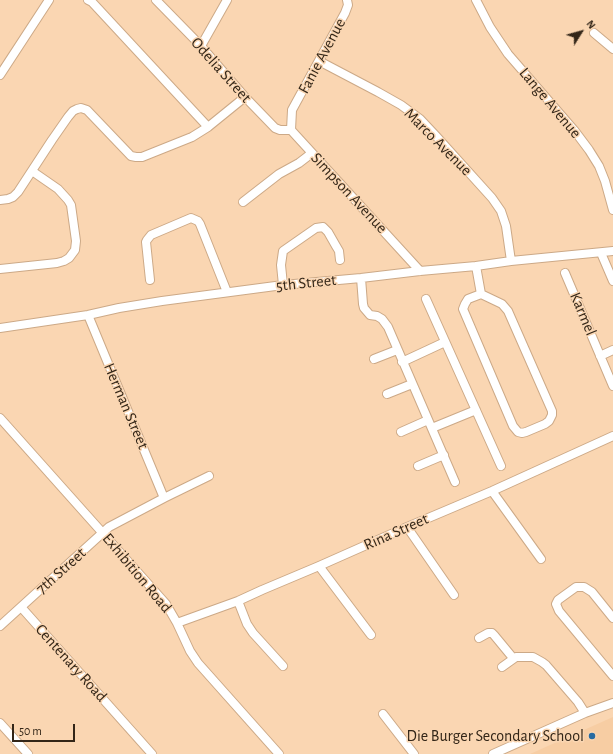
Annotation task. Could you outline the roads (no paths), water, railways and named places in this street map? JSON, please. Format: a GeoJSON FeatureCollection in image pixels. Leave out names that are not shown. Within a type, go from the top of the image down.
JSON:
{"type":"FeatureCollection","features":[{"type":"Feature","properties":{"kind":"street"},"geometry":{"type":"LineString","coordinates":[[0,75],[49,0]]}},
{"type":"Feature","properties":{"kind":"street"},"geometry":{"type":"LineString","coordinates":[[88,0],[92,2],[208,127]]}},
{"type":"Feature","properties":{"kind":"street","name":"Odelia Street"},"geometry":{"type":"LineString","coordinates":[[156,0],[201,46],[245,97],[275,128],[280,130],[291,130]]}},
{"type":"Feature","properties":{"kind":"street"},"geometry":{"type":"LineString","coordinates":[[201,46],[226,0]]}},
{"type":"Feature","properties":{"kind":"street","name":"Fanie Avenue"},"geometry":{"type":"LineString","coordinates":[[291,130],[292,110],[345,13],[348,5],[347,0]]}},
{"type":"Feature","properties":{"kind":"street","name":"Lange Avenue"},"geometry":{"type":"LineString","coordinates":[[476,0],[490,26],[508,54],[574,130],[589,150],[599,166],[613,210]]}},
{"type":"Feature","properties":{"kind":"street"},"geometry":{"type":"LineString","coordinates":[[594,33],[613,49]]}},
{"type":"Feature","properties":{"kind":"street","name":"Marco Avenue"},"geometry":{"type":"LineString","coordinates":[[319,61],[401,105],[420,119],[492,198],[501,212],[506,226],[511,261]]}},
{"type":"Feature","properties":{"kind":"street"},"geometry":{"type":"LineString","coordinates":[[0,200],[14,197],[68,117],[77,108],[87,110],[131,156],[136,157],[147,155],[192,137],[208,127],[245,97]]}},
{"type":"Feature","properties":{"kind":"street","name":"Simpson Avenue"},"geometry":{"type":"LineString","coordinates":[[291,130],[420,270]]}},
{"type":"Feature","properties":{"kind":"street"},"geometry":{"type":"LineString","coordinates":[[243,202],[279,174],[300,163],[312,153]]}},
{"type":"Feature","properties":{"kind":"street"},"geometry":{"type":"LineString","coordinates":[[0,269],[57,263],[64,261],[76,250],[71,205],[58,189],[32,171]]}},
{"type":"Feature","properties":{"kind":"street"},"geometry":{"type":"LineString","coordinates":[[150,280],[146,242],[148,238],[151,235],[191,218],[198,221],[200,224],[228,292]]}},
{"type":"Feature","properties":{"kind":"street"},"geometry":{"type":"LineString","coordinates":[[283,285],[281,265],[283,251],[316,228],[323,227],[328,232],[339,251],[340,260]]}},
{"type":"Feature","properties":{"kind":"street","name":"5th Street"},"geometry":{"type":"LineString","coordinates":[[0,328],[88,315],[155,302],[283,285],[613,251]]}},
{"type":"Feature","properties":{"kind":"street"},"geometry":{"type":"LineString","coordinates":[[601,252],[613,281]]}},
{"type":"Feature","properties":{"kind":"street"},"geometry":{"type":"LineString","coordinates":[[476,266],[481,294]]}},
{"type":"Feature","properties":{"kind":"street","name":"Karmel"},"geometry":{"type":"LineString","coordinates":[[565,273],[613,386]]}},
{"type":"Feature","properties":{"kind":"street"},"geometry":{"type":"LineString","coordinates":[[361,278],[364,308],[370,315],[380,317],[385,323],[455,482]]}},
{"type":"Feature","properties":{"kind":"street"},"geometry":{"type":"LineString","coordinates":[[481,294],[502,304],[508,311],[552,411],[552,416],[549,421],[522,434],[513,426],[463,309],[468,299],[481,294]]}},
{"type":"Feature","properties":{"kind":"street"},"geometry":{"type":"LineString","coordinates":[[426,299],[501,466]]}},
{"type":"Feature","properties":{"kind":"street","name":"Herman Street"},"geometry":{"type":"LineString","coordinates":[[88,315],[164,498]]}},
{"type":"Feature","properties":{"kind":"street"},"geometry":{"type":"LineString","coordinates":[[402,362],[445,342]]}},
{"type":"Feature","properties":{"kind":"street"},"geometry":{"type":"LineString","coordinates":[[374,360],[397,350]]}},
{"type":"Feature","properties":{"kind":"street","name":"Karmel"},"geometry":{"type":"LineString","coordinates":[[600,356],[613,350]]}},
{"type":"Feature","properties":{"kind":"street"},"geometry":{"type":"LineString","coordinates":[[387,394],[412,384]]}},
{"type":"Feature","properties":{"kind":"street"},"geometry":{"type":"LineString","coordinates":[[432,428],[476,410]]}},
{"type":"Feature","properties":{"kind":"street","name":"Exhibition Road"},"geometry":{"type":"LineString","coordinates":[[0,418],[166,604],[190,651],[198,663],[279,754]]}},
{"type":"Feature","properties":{"kind":"street"},"geometry":{"type":"LineString","coordinates":[[401,432],[428,420]]}},
{"type":"Feature","properties":{"kind":"street","name":"Rina Street"},"geometry":{"type":"LineString","coordinates":[[177,624],[238,601],[492,491],[613,436]]}},
{"type":"Feature","properties":{"kind":"street"},"geometry":{"type":"LineString","coordinates":[[418,466],[444,455]]}},
{"type":"Feature","properties":{"kind":"street","name":"7th Street"},"geometry":{"type":"LineString","coordinates":[[0,626],[109,527],[209,476]]}},
{"type":"Feature","properties":{"kind":"street"},"geometry":{"type":"LineString","coordinates":[[492,491],[541,559]]}},
{"type":"Feature","properties":{"kind":"street"},"geometry":{"type":"LineString","coordinates":[[407,527],[454,595]]}},
{"type":"Feature","properties":{"kind":"street"},"geometry":{"type":"LineString","coordinates":[[319,566],[371,634]]}},
{"type":"Feature","properties":{"kind":"street"},"geometry":{"type":"LineString","coordinates":[[613,618],[592,592],[584,587],[576,587],[558,600],[556,604],[559,611],[613,676]]}},
{"type":"Feature","properties":{"kind":"street"},"geometry":{"type":"LineString","coordinates":[[238,601],[247,624],[253,633],[283,666]]}},
{"type":"Feature","properties":{"kind":"street","name":"Centenary Road"},"geometry":{"type":"LineString","coordinates":[[21,607],[152,754]]}},
{"type":"Feature","properties":{"kind":"street"},"geometry":{"type":"LineString","coordinates":[[479,638],[488,633],[492,633],[513,658]]}},
{"type":"Feature","properties":{"kind":"street"},"geometry":{"type":"LineString","coordinates":[[502,666],[516,657],[533,657],[542,662],[578,702],[585,713]]}},
{"type":"Feature","properties":{"kind":"street"},"geometry":{"type":"LineString","coordinates":[[493,754],[613,702]]}},
{"type":"Feature","properties":{"kind":"street"},"geometry":{"type":"LineString","coordinates":[[383,714],[414,754]]}},
{"type":"Feature","properties":{"kind":"street"},"geometry":{"type":"LineString","coordinates":[[0,724],[28,754]]}},
{"type":"Feature","properties":{"kind":"place","name":"Die Burger Secondary School"},"geometry":{"type":"Point","coordinates":[592,736]}}]}
